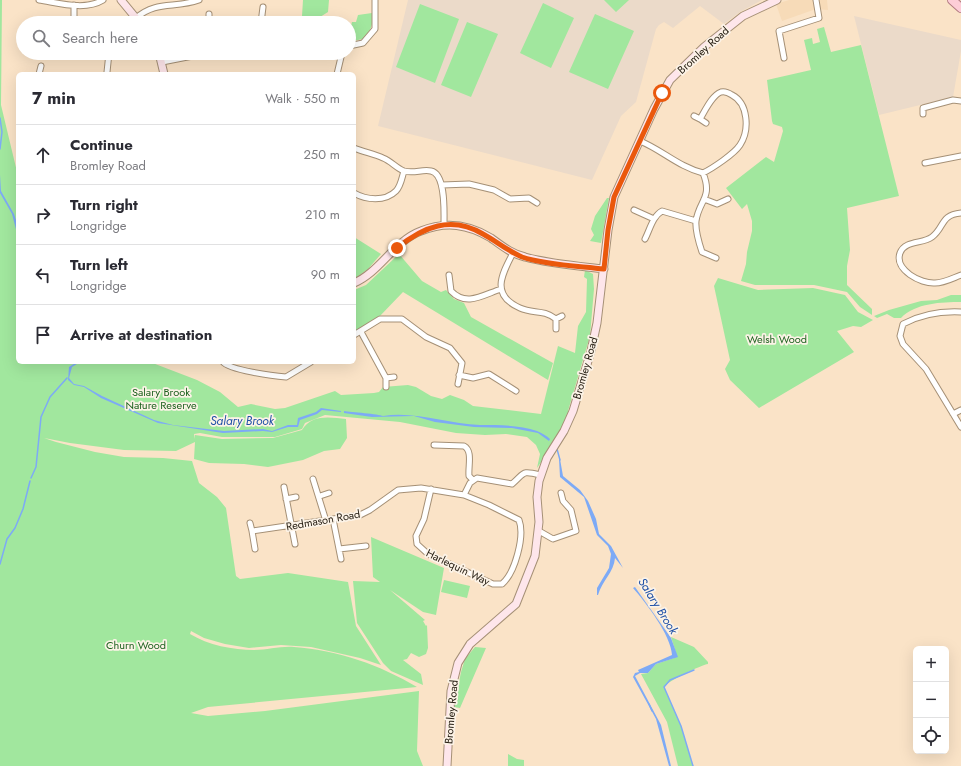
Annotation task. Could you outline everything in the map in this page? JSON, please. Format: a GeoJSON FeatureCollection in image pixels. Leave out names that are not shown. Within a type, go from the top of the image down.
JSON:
{"type":"FeatureCollection","features":[{"type":"Feature","properties":{"kind":"main road"},"geometry":{"type":"LineString","coordinates":[[952,0],[961,8]]}},
{"type":"Feature","properties":{"kind":"street"},"geometry":{"type":"LineString","coordinates":[[40,0],[74,5],[96,4],[103,0]]}},
{"type":"Feature","properties":{"kind":"street"},"geometry":{"type":"LineString","coordinates":[[121,0],[134,16]]}},
{"type":"Feature","properties":{"kind":"street"},"geometry":{"type":"LineString","coordinates":[[141,16],[144,10],[152,6],[199,0]]}},
{"type":"Feature","properties":{"kind":"street"},"geometry":{"type":"LineString","coordinates":[[356,44],[363,43],[375,29],[375,0]]}},
{"type":"Feature","properties":{"kind":"street","name":"Bromley Road"},"geometry":{"type":"LineString","coordinates":[[447,766],[452,691],[458,663],[470,644],[512,609],[519,599],[535,556],[539,531],[537,497],[540,476],[547,458],[567,424],[580,389],[597,323],[612,205],[662,93],[680,69],[704,47],[743,16],[777,0]]}},
{"type":"Feature","properties":{"kind":"street"},"geometry":{"type":"LineString","coordinates":[[784,58],[779,31],[819,18],[816,0]]}},
{"type":"Feature","properties":{"kind":"street"},"geometry":{"type":"LineString","coordinates":[[74,5],[74,16]]}},
{"type":"Feature","properties":{"kind":"street"},"geometry":{"type":"LineString","coordinates":[[262,16],[263,7]]}},
{"type":"Feature","properties":{"kind":"street"},"geometry":{"type":"LineString","coordinates":[[107,72],[108,60]]}},
{"type":"Feature","properties":{"kind":"street"},"geometry":{"type":"LineString","coordinates":[[164,72],[162,62],[172,60]]}},
{"type":"Feature","properties":{"kind":"street"},"geometry":{"type":"LineString","coordinates":[[337,72],[340,60]]}},
{"type":"Feature","properties":{"kind":"street"},"geometry":{"type":"LineString","coordinates":[[40,72],[41,66]]}},
{"type":"Feature","properties":{"kind":"street"},"geometry":{"type":"LineString","coordinates":[[700,119],[715,96],[721,92],[727,92],[740,100],[743,106],[745,132],[740,145],[703,173]]}},
{"type":"Feature","properties":{"kind":"street"},"geometry":{"type":"LineString","coordinates":[[923,114],[920,109],[952,100],[961,101]]}},
{"type":"Feature","properties":{"kind":"street"},"geometry":{"type":"LineString","coordinates":[[694,116],[706,124]]}},
{"type":"Feature","properties":{"kind":"street"},"geometry":{"type":"LineString","coordinates":[[640,141],[662,151],[675,162],[703,173],[707,182],[707,191],[696,221],[698,238],[702,252],[716,258]]}},
{"type":"Feature","properties":{"kind":"street"},"geometry":{"type":"LineString","coordinates":[[356,149],[384,158],[404,171],[433,171],[440,176],[442,185],[444,224]]}},
{"type":"Feature","properties":{"kind":"street"},"geometry":{"type":"LineString","coordinates":[[925,162],[961,156]]}},
{"type":"Feature","properties":{"kind":"street"},"geometry":{"type":"LineString","coordinates":[[356,194],[374,199],[390,195],[397,191],[404,171]]}},
{"type":"Feature","properties":{"kind":"street"},"geometry":{"type":"LineString","coordinates":[[442,185],[469,184],[494,190],[510,199],[529,198],[537,203]]}},
{"type":"Feature","properties":{"kind":"street"},"geometry":{"type":"LineString","coordinates":[[704,199],[717,204],[728,199]]}},
{"type":"Feature","properties":{"kind":"street"},"geometry":{"type":"LineString","coordinates":[[634,210],[654,219]]}},
{"type":"Feature","properties":{"kind":"street"},"geometry":{"type":"LineString","coordinates":[[645,239],[657,214],[662,211],[696,221]]}},
{"type":"Feature","properties":{"kind":"street"},"geometry":{"type":"LineString","coordinates":[[961,213],[952,214],[946,217],[933,236],[907,245],[900,252],[900,259],[902,267],[907,272],[928,283],[936,283],[961,275]]}},
{"type":"Feature","properties":{"kind":"street"},"geometry":{"type":"LineString","coordinates":[[356,282],[370,273],[397,248],[419,231],[444,224],[456,225],[476,230],[513,253],[532,259],[604,269]]}},
{"type":"Feature","properties":{"kind":"street"},"geometry":{"type":"LineString","coordinates":[[513,253],[503,272],[500,281],[501,289],[508,300],[521,309],[548,312],[556,319],[556,329]]}},
{"type":"Feature","properties":{"kind":"street"},"geometry":{"type":"LineString","coordinates":[[449,275],[451,291],[459,299],[466,301],[501,289]]}},
{"type":"Feature","properties":{"kind":"street"},"geometry":{"type":"LineString","coordinates":[[961,312],[931,313],[916,317],[903,324],[900,336],[903,344],[926,369],[961,427]]}},
{"type":"Feature","properties":{"kind":"street"},"geometry":{"type":"LineString","coordinates":[[556,319],[562,316]]}},
{"type":"Feature","properties":{"kind":"street"},"geometry":{"type":"LineString","coordinates":[[356,335],[380,319],[402,319],[426,337],[450,348],[462,363],[458,384]]}},
{"type":"Feature","properties":{"kind":"street"},"geometry":{"type":"LineString","coordinates":[[361,332],[386,378],[386,387]]}},
{"type":"Feature","properties":{"kind":"street"},"geometry":{"type":"LineString","coordinates":[[224,364],[234,368],[286,377],[309,364]]}},
{"type":"Feature","properties":{"kind":"street"},"geometry":{"type":"LineString","coordinates":[[459,375],[473,378],[489,374],[516,391]]}},
{"type":"Feature","properties":{"kind":"street"},"geometry":{"type":"LineString","coordinates":[[386,378],[394,377]]}},
{"type":"Feature","properties":{"kind":"street"},"geometry":{"type":"LineString","coordinates":[[953,414],[961,410]]}},
{"type":"Feature","properties":{"kind":"street"},"geometry":{"type":"LineString","coordinates":[[434,444],[464,446],[467,448],[470,453],[469,476],[473,480]]}},
{"type":"Feature","properties":{"kind":"street"},"geometry":{"type":"LineString","coordinates":[[464,495],[473,480],[482,478],[512,484],[522,473],[526,472],[540,476]]}},
{"type":"Feature","properties":{"kind":"street"},"geometry":{"type":"LineString","coordinates":[[314,479],[326,521]]}},
{"type":"Feature","properties":{"kind":"street"},"geometry":{"type":"LineString","coordinates":[[284,487],[295,544]]}},
{"type":"Feature","properties":{"kind":"street","name":"Redmason Road"},"geometry":{"type":"LineString","coordinates":[[252,532],[360,515],[370,510],[398,490],[421,488],[464,495]]}},
{"type":"Feature","properties":{"kind":"street","name":"Harlequin Way"},"geometry":{"type":"LineString","coordinates":[[431,489],[424,519],[416,536],[417,544],[428,554],[493,584],[502,584],[514,567],[521,529],[519,520],[489,505],[464,495]]}},
{"type":"Feature","properties":{"kind":"street"},"geometry":{"type":"LineString","coordinates":[[320,496],[329,493]]}},
{"type":"Feature","properties":{"kind":"street"},"geometry":{"type":"LineString","coordinates":[[539,531],[553,539],[576,531],[571,510],[563,501],[561,493]]}},
{"type":"Feature","properties":{"kind":"street"},"geometry":{"type":"LineString","coordinates":[[286,499],[296,497]]}},
{"type":"Feature","properties":{"kind":"street"},"geometry":{"type":"LineString","coordinates":[[333,519],[341,559]]}},
{"type":"Feature","properties":{"kind":"street"},"geometry":{"type":"LineString","coordinates":[[250,523],[255,549]]}},
{"type":"Feature","properties":{"kind":"street"},"geometry":{"type":"LineString","coordinates":[[339,549],[366,546]]}},
{"type":"Feature","properties":{"kind":"shaded area"},"geometry":{"type":"Polygon","coordinates":[[[408,0],[762,0],[740,12],[724,24],[700,6],[673,28],[664,22],[659,25],[656,29],[636,102],[621,116],[592,180],[378,126],[408,0]]]}},
{"type":"Feature","properties":{"kind":"shaded area"},"geometry":{"type":"Polygon","coordinates":[[[789,0],[827,0],[828,10],[816,9],[782,21],[776,4],[789,0]]]}},
{"type":"Feature","properties":{"kind":"shaded area"},"geometry":{"type":"Polygon","coordinates":[[[854,16],[961,40],[961,51],[953,97],[879,115],[854,16]]]}},
{"type":"Feature","properties":{"kind":"green space"},"geometry":{"type":"Polygon","coordinates":[[[0,0],[2,0],[1,105],[16,168],[16,364],[155,364],[197,380],[220,392],[238,407],[251,404],[275,409],[285,408],[335,391],[341,395],[374,393],[379,392],[383,387],[408,385],[416,387],[431,396],[442,399],[450,395],[464,400],[473,406],[541,414],[558,346],[575,353],[578,326],[586,312],[587,279],[584,277],[585,270],[593,274],[594,289],[590,336],[568,411],[573,411],[553,445],[537,468],[540,454],[536,445],[527,437],[506,434],[485,435],[456,433],[400,422],[325,415],[310,421],[327,417],[346,419],[347,438],[340,449],[324,451],[303,460],[268,467],[244,464],[209,463],[194,459],[195,442],[176,451],[124,450],[44,438],[95,452],[124,457],[163,458],[192,461],[199,483],[217,497],[226,508],[236,576],[240,579],[288,573],[348,582],[356,626],[381,665],[360,658],[311,647],[281,645],[249,648],[225,644],[204,638],[191,631],[190,634],[213,644],[246,650],[289,647],[327,651],[373,665],[417,687],[208,707],[191,713],[208,716],[265,711],[419,691],[417,751],[423,766],[0,766],[0,0]],[[310,421],[305,423],[302,429],[275,437],[222,437],[200,433],[194,434],[195,439],[195,435],[222,439],[273,438],[302,430],[310,421]]]}},
{"type":"Feature","properties":{"kind":"green space"},"geometry":{"type":"Polygon","coordinates":[[[303,0],[329,0],[328,12],[322,16],[302,16],[303,0]]]}},
{"type":"Feature","properties":{"kind":"green space"},"geometry":{"type":"Polygon","coordinates":[[[604,0],[629,0],[616,12],[604,0]]]}},
{"type":"Feature","properties":{"kind":"green space"},"geometry":{"type":"Polygon","coordinates":[[[543,3],[574,18],[551,68],[520,53],[543,3]]]}},
{"type":"Feature","properties":{"kind":"green space"},"geometry":{"type":"Polygon","coordinates":[[[420,4],[459,19],[435,83],[396,67],[420,4]]]}},
{"type":"Feature","properties":{"kind":"green space"},"geometry":{"type":"Polygon","coordinates":[[[373,13],[373,21],[370,30],[363,39],[356,40],[356,22],[358,15],[373,13]]]}},
{"type":"Feature","properties":{"kind":"green space"},"geometry":{"type":"Polygon","coordinates":[[[595,14],[634,31],[608,89],[569,72],[595,14]]]}},
{"type":"Feature","properties":{"kind":"green space"},"geometry":{"type":"Polygon","coordinates":[[[467,22],[498,34],[471,97],[441,85],[467,22]]]}},
{"type":"Feature","properties":{"kind":"green space"},"geometry":{"type":"Polygon","coordinates":[[[824,27],[831,52],[861,45],[899,196],[847,208],[850,250],[847,266],[847,285],[872,309],[872,315],[860,307],[847,292],[814,285],[755,285],[741,281],[746,264],[752,231],[752,221],[747,204],[742,209],[726,188],[766,157],[774,162],[783,131],[782,127],[773,124],[772,121],[767,80],[811,70],[804,40],[812,38],[813,44],[820,42],[817,29],[824,27]]]}},
{"type":"Feature","properties":{"kind":"green space"},"geometry":{"type":"Polygon","coordinates":[[[607,198],[609,198],[601,243],[590,241],[594,235],[591,229],[595,216],[607,198]]]}},
{"type":"Feature","properties":{"kind":"green space"},"geometry":{"type":"Polygon","coordinates":[[[356,238],[381,254],[368,269],[356,278],[356,238]]]}},
{"type":"Feature","properties":{"kind":"green space"},"geometry":{"type":"Polygon","coordinates":[[[399,254],[422,281],[441,292],[446,290],[454,299],[464,303],[471,317],[553,363],[548,380],[403,292],[379,317],[356,332],[356,289],[366,285],[399,254]]]}},
{"type":"Feature","properties":{"kind":"green space","name":"Welsh Wood"},"geometry":{"type":"Polygon","coordinates":[[[718,278],[758,290],[813,288],[845,295],[858,312],[873,320],[861,327],[853,326],[837,331],[854,352],[759,408],[730,380],[725,369],[730,360],[714,286],[718,278]]]}},
{"type":"Feature","properties":{"kind":"green space"},"geometry":{"type":"Polygon","coordinates":[[[951,295],[961,295],[961,302],[946,302],[921,306],[907,313],[901,318],[894,318],[887,314],[877,318],[874,316],[921,301],[937,300],[951,295]]]}},
{"type":"Feature","properties":{"kind":"green space"},"geometry":{"type":"Polygon","coordinates":[[[371,537],[444,568],[436,615],[423,612],[390,590],[425,620],[423,621],[426,626],[427,625],[428,648],[426,654],[419,657],[411,653],[407,659],[403,660],[421,674],[423,685],[391,671],[383,663],[357,623],[353,581],[380,582],[373,577],[371,537]]]}},
{"type":"Feature","properties":{"kind":"green space"},"geometry":{"type":"Polygon","coordinates":[[[444,580],[470,586],[467,598],[441,592],[444,580]]]}},
{"type":"Feature","properties":{"kind":"green space"},"geometry":{"type":"Polygon","coordinates":[[[671,637],[694,647],[708,662],[708,664],[685,674],[664,687],[681,726],[693,766],[678,766],[667,722],[641,674],[648,673],[656,664],[674,658],[676,653],[671,637]]]}},
{"type":"Feature","properties":{"kind":"green space"},"geometry":{"type":"Polygon","coordinates":[[[475,647],[486,648],[460,708],[454,707],[465,659],[475,647]]]}},
{"type":"Feature","properties":{"kind":"green space"},"geometry":{"type":"Polygon","coordinates":[[[508,754],[517,759],[524,760],[524,766],[508,766],[508,754]]]}},
{"type":"Feature","properties":{"kind":"water"},"geometry":{"type":"Polygon","coordinates":[[[0,175],[1,191],[14,214],[16,220],[16,229],[12,214],[0,193],[0,175]]]}},
{"type":"Feature","properties":{"kind":"water"},"geometry":{"type":"Polygon","coordinates":[[[77,364],[72,367],[69,378],[74,384],[84,386],[154,420],[173,425],[224,431],[263,429],[272,431],[288,425],[297,425],[298,418],[316,412],[321,408],[341,412],[322,410],[317,414],[300,420],[298,427],[288,427],[272,432],[223,433],[158,423],[101,398],[84,387],[74,385],[68,380],[69,367],[77,364]]]}},
{"type":"Feature","properties":{"kind":"water"},"geometry":{"type":"Polygon","coordinates":[[[344,411],[383,416],[407,415],[419,416],[468,424],[516,426],[537,431],[550,439],[549,441],[538,433],[512,428],[474,427],[435,422],[414,416],[372,417],[344,413],[344,411]]]}},
{"type":"Feature","properties":{"kind":"water"},"geometry":{"type":"Polygon","coordinates":[[[559,459],[563,476],[580,490],[588,501],[596,519],[599,534],[611,546],[623,568],[615,558],[612,568],[598,595],[597,588],[609,568],[611,554],[608,546],[597,535],[584,497],[560,477],[559,459]]]}},
{"type":"Feature","properties":{"kind":"water"},"geometry":{"type":"Polygon","coordinates":[[[635,587],[671,638],[678,657],[656,664],[648,673],[640,673],[635,676],[661,725],[671,766],[669,766],[656,719],[633,677],[635,673],[639,672],[638,670],[672,655],[671,647],[663,629],[633,588],[635,587]]]}},
{"type":"Feature","properties":{"kind":"waterway","name":"Salary Brook"},"geometry":{"type":"LineString","coordinates":[[0,118],[2,132],[0,149]]}},
{"type":"Feature","properties":{"kind":"waterway"},"geometry":{"type":"LineString","coordinates":[[31,478],[36,467],[41,417],[50,397],[67,378]]}},
{"type":"Feature","properties":{"kind":"waterway","name":"Salary Brook"},"geometry":{"type":"LineString","coordinates":[[557,449],[560,460]]}},
{"type":"Feature","properties":{"kind":"waterway"},"geometry":{"type":"LineString","coordinates":[[0,564],[7,539],[15,528],[23,509],[30,481]]}},
{"type":"Feature","properties":{"kind":"waterway"},"geometry":{"type":"LineString","coordinates":[[693,766],[681,726],[664,687],[670,680],[694,670]]}},
{"type":"Feature","properties":{"kind":"waterway","name":"Salary Brook"},"geometry":{"type":"LineString","coordinates":[[649,704],[652,711]]}},
{"type":"Feature","properties":{"kind":"route"},"geometry":{"type":"LineString","coordinates":[[397,248],[419,231],[444,224],[456,225],[481,232],[513,253],[524,257],[604,269],[608,230],[614,197],[662,93]]}},
{"type":"Feature","properties":{"kind":"park label","name":"Salary Brook Nature Reserve"},"geometry":{"type":"Point","coordinates":[161,398]}},
{"type":"Feature","properties":{"kind":"park label","name":"Churn Wood"},"geometry":{"type":"Point","coordinates":[136,645]}}]}
